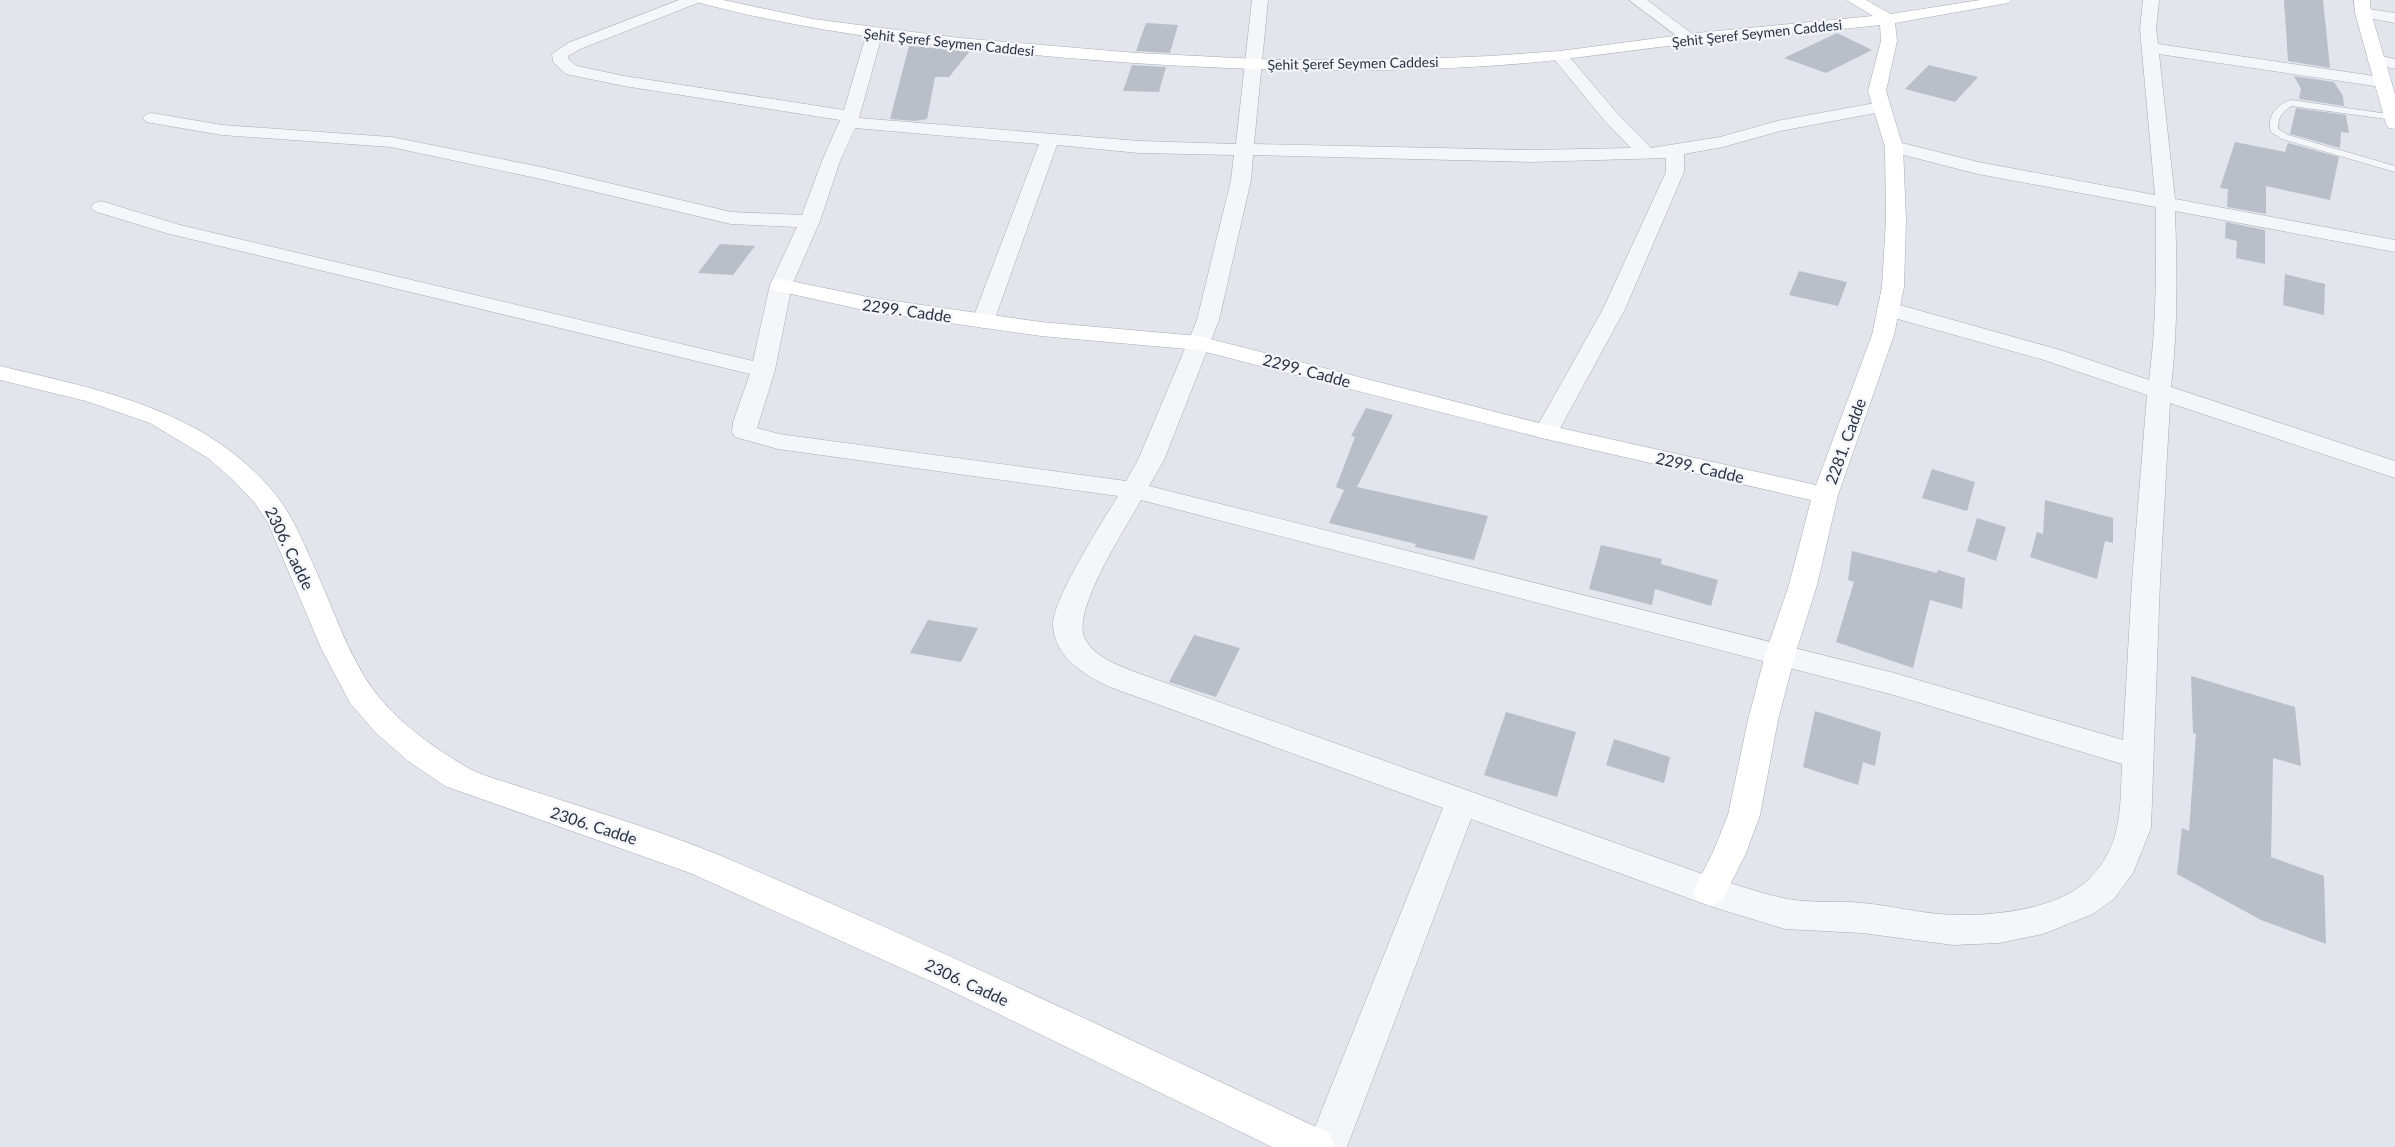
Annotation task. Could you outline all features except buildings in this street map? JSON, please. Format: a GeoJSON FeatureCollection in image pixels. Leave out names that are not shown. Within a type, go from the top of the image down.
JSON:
{"type":"FeatureCollection","features":[{"type":"Feature","properties":{"kind":"street"},"geometry":{"type":"LineString","coordinates":[[694,0],[574,46],[560,54],[561,62],[572,70],[624,81],[850,119],[1050,140],[1139,147],[1531,156],[1646,153],[1723,142],[1784,124],[1855,113],[1880,106]]}},
{"type":"Feature","properties":{"kind":"street","name":"Şehit Şeref Seymen Caddesi"},"geometry":{"type":"LineString","coordinates":[[705,0],[794,22],[874,35],[1050,52],[1253,64],[1445,62],[1560,56],[1691,39],[1930,14],[2003,0]]}},
{"type":"Feature","properties":{"kind":"street"},"geometry":{"type":"LineString","coordinates":[[1260,0],[1241,180],[1215,292],[1198,343],[1151,460],[1078,587],[1067,624],[1071,642],[1094,667],[1121,679],[1710,891],[1784,914],[1862,918],[1953,930],[2000,928],[2043,919],[2081,904],[2102,890],[2121,862],[2135,828],[2146,581],[2159,390],[2165,345],[2167,291],[2166,204],[2148,29],[2151,0]]}},
{"type":"Feature","properties":{"kind":"street"},"geometry":{"type":"LineString","coordinates":[[1637,0],[1691,39]]}},
{"type":"Feature","properties":{"kind":"street"},"geometry":{"type":"LineString","coordinates":[[1855,0],[1888,18]]}},
{"type":"Feature","properties":{"kind":"street"},"geometry":{"type":"LineString","coordinates":[[2362,7],[2395,18]]}},
{"type":"Feature","properties":{"kind":"street"},"geometry":{"type":"LineString","coordinates":[[2362,7],[2381,82],[2394,121]]}},
{"type":"Feature","properties":{"kind":"street","name":"2281. Cadde"},"geometry":{"type":"LineString","coordinates":[[1710,891],[1729,853],[1744,815],[1763,720],[1780,655],[1803,585],[1825,495],[1882,334],[1893,287],[1896,258],[1894,147],[1889,125],[1880,106],[1878,91],[1889,41],[1888,18]]}},
{"type":"Feature","properties":{"kind":"street"},"geometry":{"type":"LineString","coordinates":[[874,35],[850,119],[818,194],[810,221],[781,286],[763,370],[744,422],[744,432],[758,437],[1134,490],[1894,684],[2138,757]]}},
{"type":"Feature","properties":{"kind":"street"},"geometry":{"type":"LineString","coordinates":[[2150,48],[2381,82]]}},
{"type":"Feature","properties":{"kind":"street"},"geometry":{"type":"LineString","coordinates":[[1560,56],[1610,116],[1646,153]]}},
{"type":"Feature","properties":{"kind":"street"},"geometry":{"type":"LineString","coordinates":[[2375,60],[2395,64]]}},
{"type":"Feature","properties":{"kind":"street"},"geometry":{"type":"LineString","coordinates":[[152,118],[222,130],[391,142],[731,218],[810,221]]}},
{"type":"Feature","properties":{"kind":"street"},"geometry":{"type":"LineString","coordinates":[[983,321],[1050,140]]}},
{"type":"Feature","properties":{"kind":"street"},"geometry":{"type":"LineString","coordinates":[[1894,147],[1978,168],[2395,246]]}},
{"type":"Feature","properties":{"kind":"street"},"geometry":{"type":"LineString","coordinates":[[1546,432],[1614,309],[1675,172],[1675,150]]}},
{"type":"Feature","properties":{"kind":"street"},"geometry":{"type":"LineString","coordinates":[[101,207],[173,229],[763,370]]}},
{"type":"Feature","properties":{"kind":"street","name":"2299. Cadde"},"geometry":{"type":"LineString","coordinates":[[781,286],[873,305],[983,321],[1068,332],[1198,343],[1546,432],[1825,495]]}},
{"type":"Feature","properties":{"kind":"street"},"geometry":{"type":"LineString","coordinates":[[1888,309],[2052,355],[2395,470]]}},
{"type":"Feature","properties":{"kind":"street","name":"2306. Cadde"},"geometry":{"type":"LineString","coordinates":[[0,373],[94,396],[159,418],[216,453],[242,474],[264,497],[281,523],[336,648],[361,695],[387,725],[419,752],[456,777],[702,862],[952,974],[1315,1147]]}},
{"type":"Feature","properties":{"kind":"street"},"geometry":{"type":"LineString","coordinates":[[1327,1147],[1462,801]]}},
{"type":"Feature","properties":{"kind":"lane"},"geometry":{"type":"LineString","coordinates":[[2394,121],[2291,103],[2283,105],[2278,111],[2274,130],[2285,137],[2395,169]]}}]}
